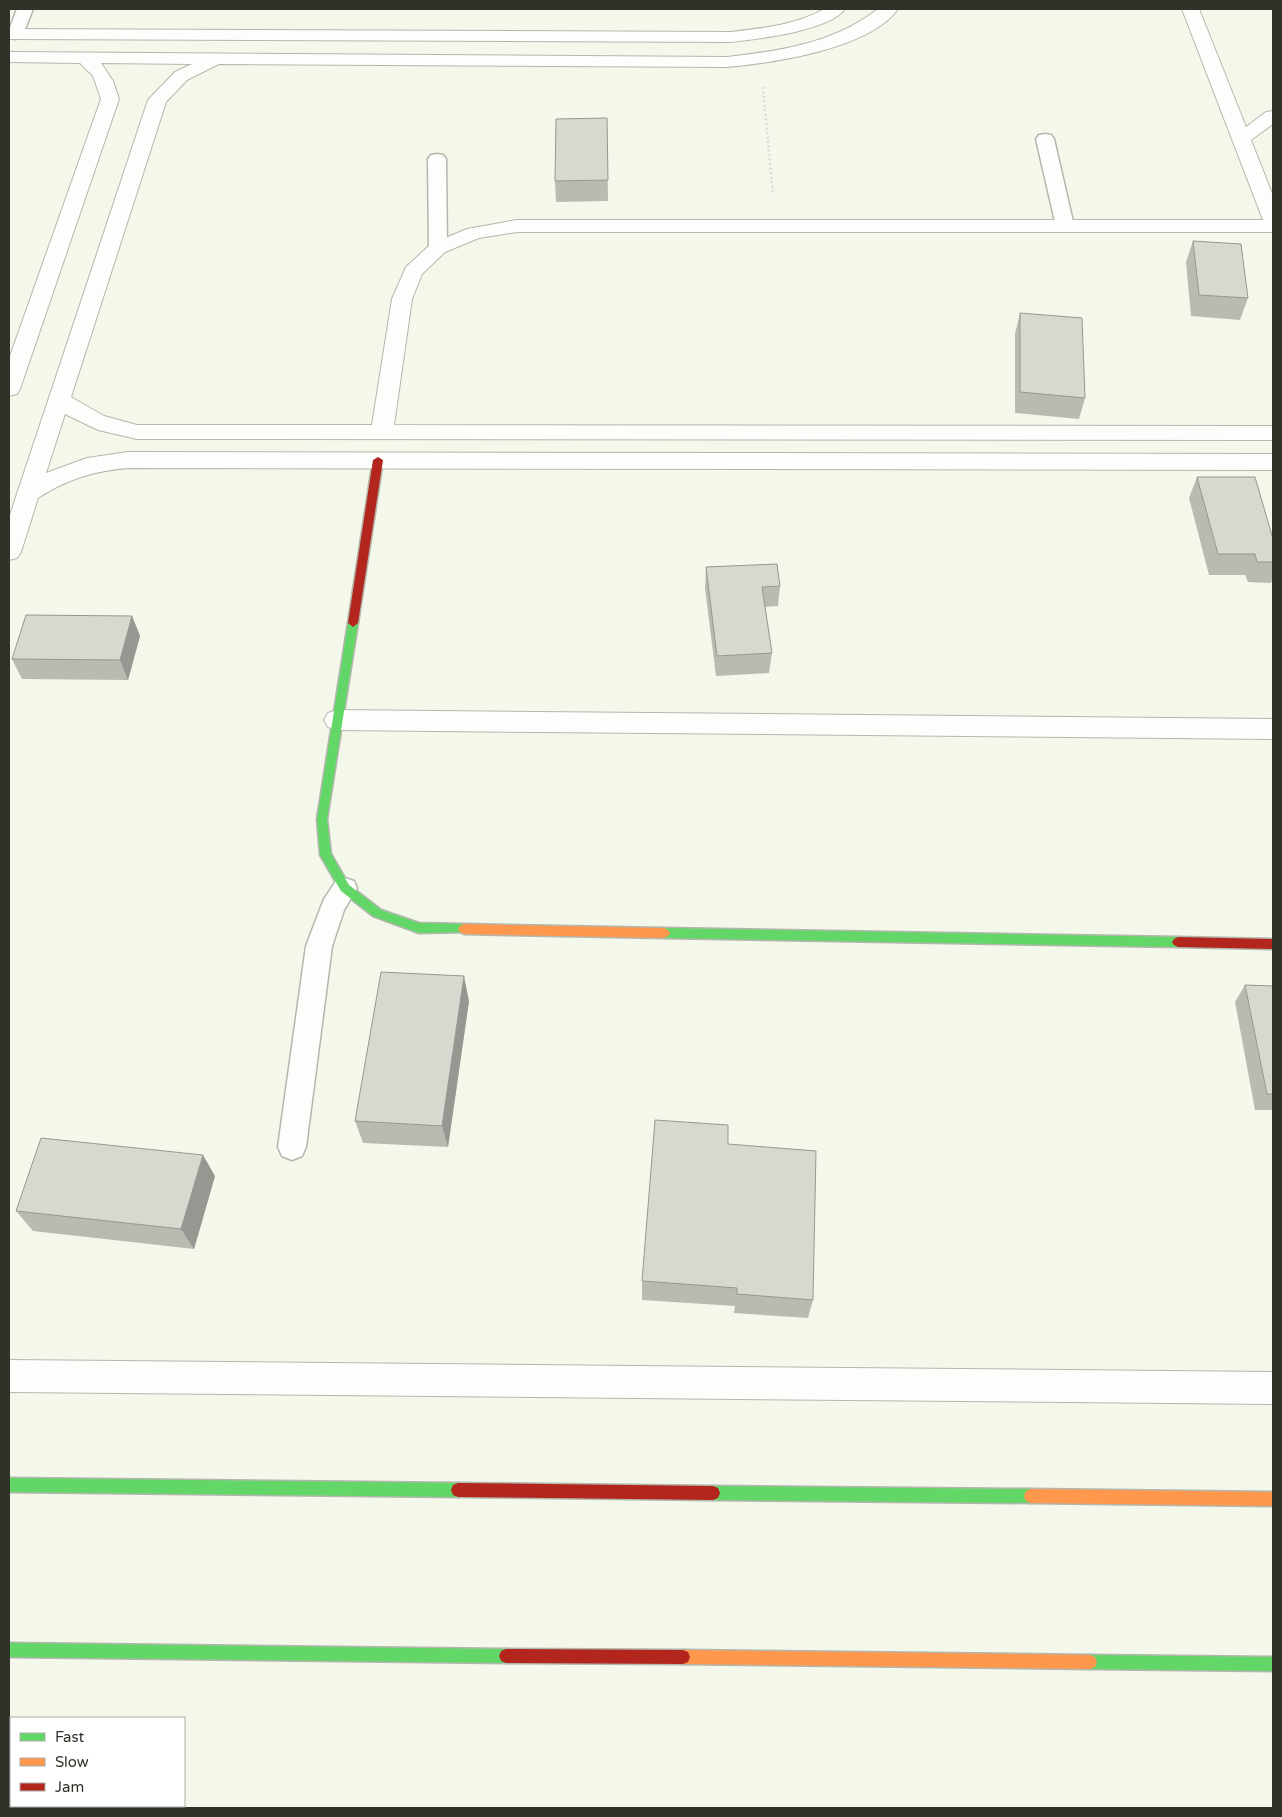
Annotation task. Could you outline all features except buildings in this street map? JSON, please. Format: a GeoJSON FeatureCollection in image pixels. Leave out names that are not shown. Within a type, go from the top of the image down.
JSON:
{"type":"FeatureCollection","features":[{"type":"Feature","properties":{"kind":"street"},"geometry":{"type":"LineString","coordinates":[[12,34],[731,37],[769,33],[803,24],[836,9]]}},
{"type":"Feature","properties":{"kind":"street"},"geometry":{"type":"LineString","coordinates":[[9,57],[717,62],[761,59],[807,50],[847,36],[879,18],[889,9]]}},
{"type":"Feature","properties":{"kind":"street"},"geometry":{"type":"LineString","coordinates":[[1191,9],[1273,220]]}},
{"type":"Feature","properties":{"kind":"street"},"geometry":{"type":"LineString","coordinates":[[9,387],[110,99],[104,76],[84,57]]}},
{"type":"Feature","properties":{"kind":"street"},"geometry":{"type":"LineString","coordinates":[[9,552],[157,100],[181,76],[218,58]]}},
{"type":"Feature","properties":{"kind":"street"},"geometry":{"type":"LineString","coordinates":[[1241,138],[1273,116]]}},
{"type":"Feature","properties":{"kind":"street"},"geometry":{"type":"LineString","coordinates":[[382,432],[402,299],[413,272],[438,248],[474,233],[516,226],[1273,226]]}},
{"type":"Feature","properties":{"kind":"street"},"geometry":{"type":"LineString","coordinates":[[59,399],[73,411],[91,421],[113,428],[137,432],[1273,433]]}},
{"type":"Feature","properties":{"kind":"street"},"geometry":{"type":"LineString","coordinates":[[28,494],[49,479],[74,468],[101,462],[128,460],[1273,462]]}},
{"type":"Feature","properties":{"kind":"street"},"geometry":{"type":"LineString","coordinates":[[378,460],[322,819],[326,855],[345,888],[377,913],[419,928],[1273,944]]}},
{"type":"Feature","properties":{"kind":"street"},"geometry":{"type":"LineString","coordinates":[[337,720],[1273,729]]}},
{"type":"Feature","properties":{"kind":"street"},"geometry":{"type":"LineString","coordinates":[[9,1376],[1273,1388]]}},
{"type":"Feature","properties":{"kind":"street"},"geometry":{"type":"LineString","coordinates":[[9,1485],[1273,1498]]}},
{"type":"Feature","properties":{"kind":"street"},"geometry":{"type":"LineString","coordinates":[[9,1650],[1273,1664]]}},
{"type":"Feature","properties":{"kind":"lane"},"geometry":{"type":"LineString","coordinates":[[12,34],[25,9]]}},
{"type":"Feature","properties":{"kind":"lane"},"geometry":{"type":"LineString","coordinates":[[1045,139],[1065,226]]}},
{"type":"Feature","properties":{"kind":"lane"},"geometry":{"type":"LineString","coordinates":[[436,159],[438,248]]}},
{"type":"Feature","properties":{"kind":"lane"},"geometry":{"type":"LineString","coordinates":[[292,1147],[319,946],[333,906],[345,888]]}},
{"type":"Feature","properties":{"kind":"path"},"geometry":{"type":"LineString","coordinates":[[761,59],[776,226]]}},
{"type":"Feature","properties":{"kind":"traffic: fast"},"geometry":{"type":"LineString","coordinates":[[353,623],[322,819],[326,855],[345,888],[377,913],[419,928],[464,929]]}},
{"type":"Feature","properties":{"kind":"traffic: fast"},"geometry":{"type":"LineString","coordinates":[[664,933],[1178,942]]}},
{"type":"Feature","properties":{"kind":"traffic: fast"},"geometry":{"type":"LineString","coordinates":[[9,1485],[458,1490]]}},
{"type":"Feature","properties":{"kind":"traffic: fast"},"geometry":{"type":"LineString","coordinates":[[713,1493],[1031,1496]]}},
{"type":"Feature","properties":{"kind":"traffic: fast"},"geometry":{"type":"LineString","coordinates":[[9,1650],[506,1656]]}},
{"type":"Feature","properties":{"kind":"traffic: fast"},"geometry":{"type":"LineString","coordinates":[[1090,1662],[1273,1664]]}},
{"type":"Feature","properties":{"kind":"traffic: slow"},"geometry":{"type":"LineString","coordinates":[[464,929],[664,933]]}},
{"type":"Feature","properties":{"kind":"traffic: slow"},"geometry":{"type":"LineString","coordinates":[[1031,1496],[1273,1499]]}},
{"type":"Feature","properties":{"kind":"traffic: slow"},"geometry":{"type":"LineString","coordinates":[[683,1657],[1090,1662]]}},
{"type":"Feature","properties":{"kind":"traffic: jam"},"geometry":{"type":"LineString","coordinates":[[353,623],[378,460]]}},
{"type":"Feature","properties":{"kind":"traffic: jam"},"geometry":{"type":"LineString","coordinates":[[1178,942],[1273,944]]}},
{"type":"Feature","properties":{"kind":"traffic: jam"},"geometry":{"type":"LineString","coordinates":[[458,1490],[713,1493]]}},
{"type":"Feature","properties":{"kind":"traffic: jam"},"geometry":{"type":"LineString","coordinates":[[506,1656],[683,1657]]}}]}
